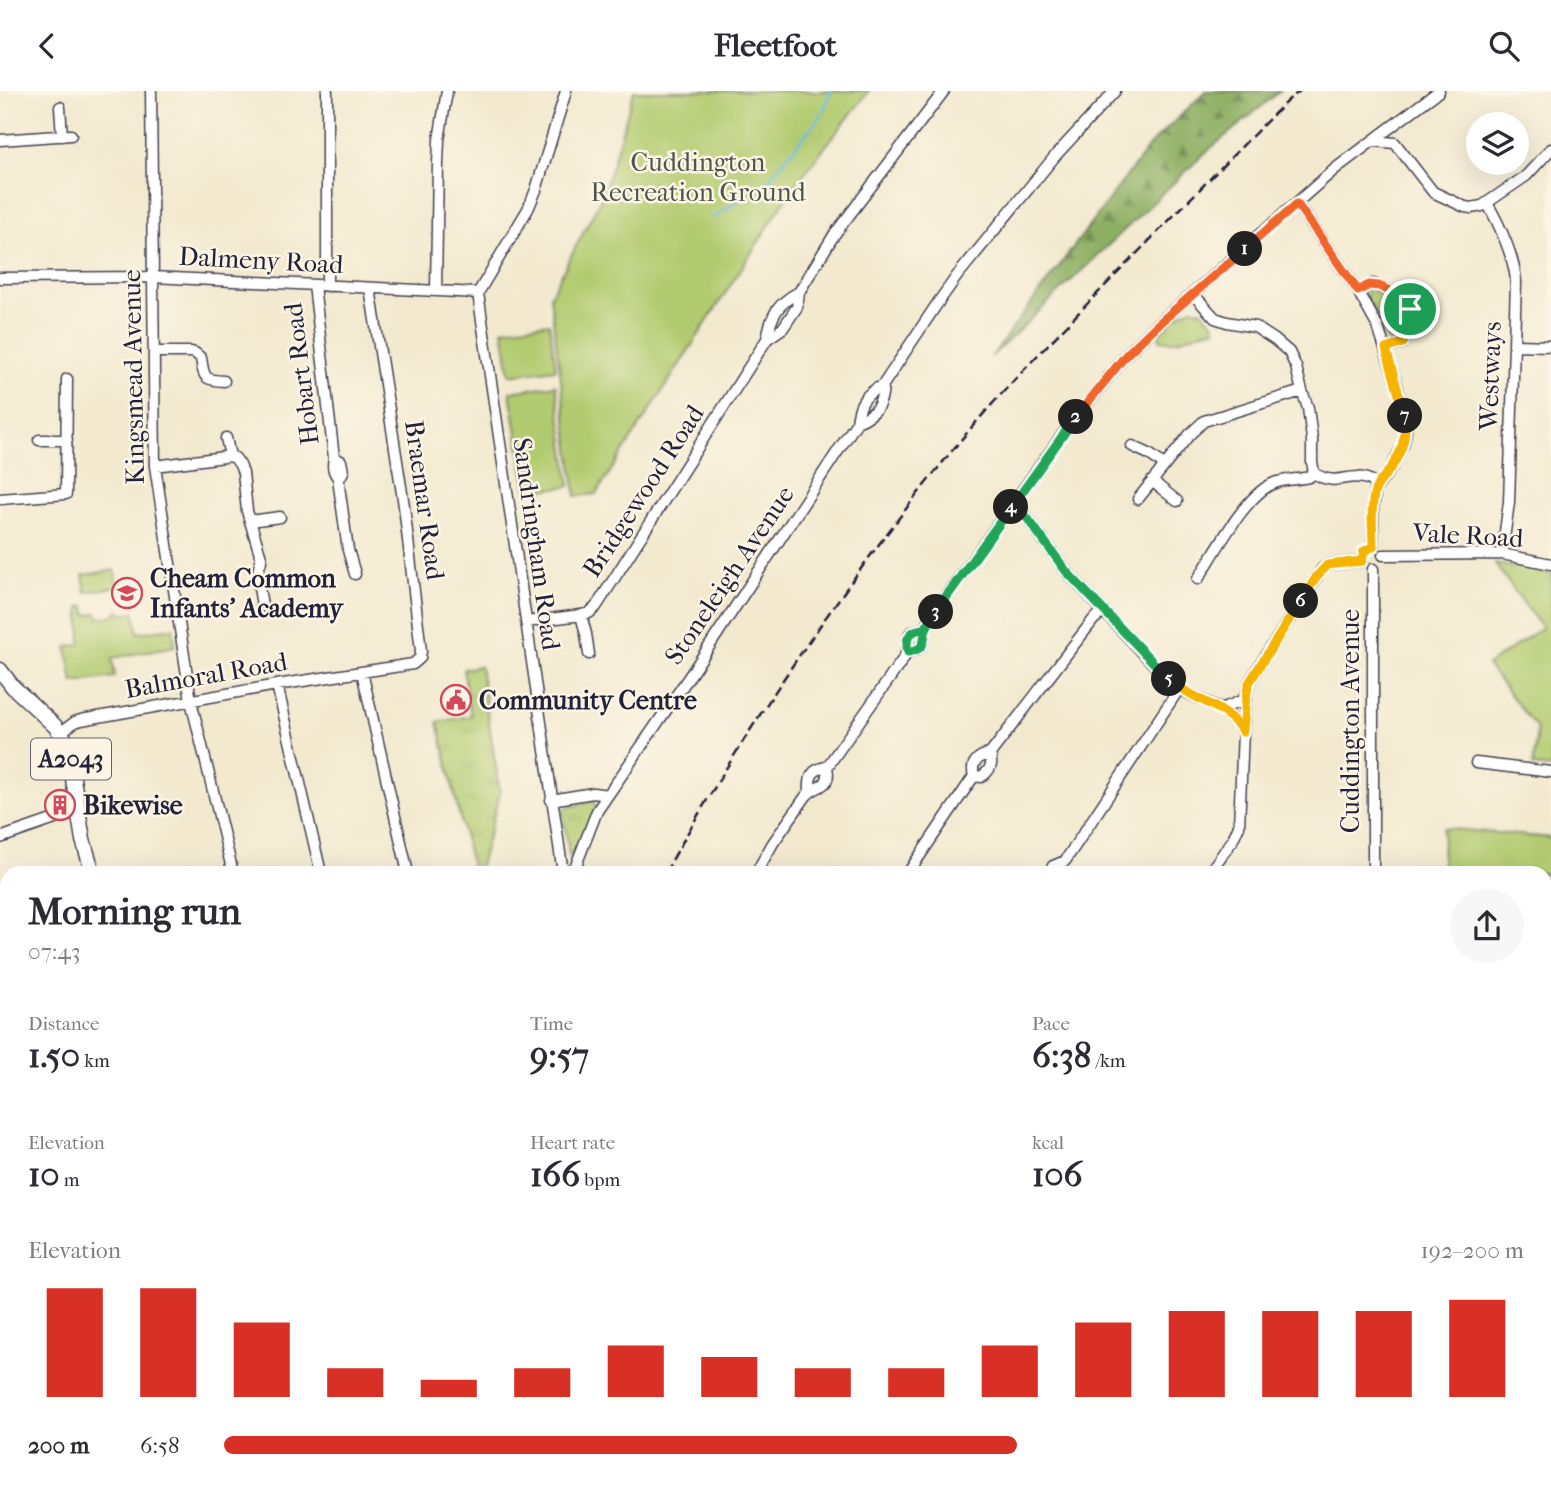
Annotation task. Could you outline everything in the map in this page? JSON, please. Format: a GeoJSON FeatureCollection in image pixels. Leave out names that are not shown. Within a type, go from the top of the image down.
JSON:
{"type":"FeatureCollection","features":[{"type":"Feature","properties":{"kind":"main road","name":"A2043"},"geometry":{"type":"LineString","coordinates":[[0,670],[13,687],[61,732],[69,750],[83,839],[91,866]]}},
{"type":"Feature","properties":{"kind":"street","name":"Kingsmead Avenue"},"geometry":{"type":"LineString","coordinates":[[151,91],[155,466],[191,701],[231,866]]}},
{"type":"Feature","properties":{"kind":"street"},"geometry":{"type":"LineString","coordinates":[[327,91],[327,286]]}},
{"type":"Feature","properties":{"kind":"street"},"geometry":{"type":"LineString","coordinates":[[436,290],[439,140],[447,91]]}},
{"type":"Feature","properties":{"kind":"street"},"geometry":{"type":"LineString","coordinates":[[478,293],[532,200],[566,91]]}},
{"type":"Feature","properties":{"kind":"street","name":"Bridgewood Road"},"geometry":{"type":"LineString","coordinates":[[526,622],[581,615],[596,607],[767,338],[783,328],[797,307],[799,292],[834,235],[944,91]]}},
{"type":"Feature","properties":{"kind":"street","name":"Stoneleigh Avenue"},"geometry":{"type":"LineString","coordinates":[[576,866],[597,811],[857,422],[869,417],[877,409],[882,399],[883,386],[937,304],[1056,155],[1115,91]]}},
{"type":"Feature","properties":{"kind":"street"},"geometry":{"type":"LineString","coordinates":[[760,866],[810,791],[820,788],[826,782],[829,774],[827,767],[908,652],[921,647],[925,641],[925,629],[942,602],[1062,434],[1126,355],[1335,169],[1439,91]]}},
{"type":"Feature","properties":{"kind":"street"},"geometry":{"type":"LineString","coordinates":[[0,141],[66,136],[60,107]]}},
{"type":"Feature","properties":{"kind":"street"},"geometry":{"type":"LineString","coordinates":[[1396,123],[1395,143],[1433,192],[1465,207],[1478,208],[1487,203],[1530,173],[1551,149]]}},
{"type":"Feature","properties":{"kind":"street"},"geometry":{"type":"LineString","coordinates":[[1374,141],[1395,143]]}},
{"type":"Feature","properties":{"kind":"street","name":"Westways"},"geometry":{"type":"LineString","coordinates":[[1487,203],[1496,218],[1515,274],[1509,502],[1502,554]]}},
{"type":"Feature","properties":{"kind":"street"},"geometry":{"type":"LineString","coordinates":[[1297,204],[1358,291],[1378,327],[1405,417],[1403,446],[1398,458],[1377,485],[1373,501],[1373,547],[1364,551],[1362,561],[1373,569]]}},
{"type":"Feature","properties":{"kind":"street","name":"Dalmeny Road"},"geometry":{"type":"LineString","coordinates":[[0,278],[153,277],[478,293]]}},
{"type":"Feature","properties":{"kind":"street"},"geometry":{"type":"LineString","coordinates":[[1358,291],[1373,284],[1405,298],[1409,303],[1403,343],[1386,349]]}},
{"type":"Feature","properties":{"kind":"street","name":"Hobart Road"},"geometry":{"type":"LineString","coordinates":[[314,285],[334,458],[332,465],[339,479],[348,550],[355,573]]}},
{"type":"Feature","properties":{"kind":"street","name":"Braemar Road"},"geometry":{"type":"LineString","coordinates":[[362,671],[413,664],[420,658],[421,651],[404,506],[370,288]]}},
{"type":"Feature","properties":{"kind":"street","name":"Sandringham Road"},"geometry":{"type":"LineString","coordinates":[[478,293],[562,866]]}},
{"type":"Feature","properties":{"kind":"street"},"geometry":{"type":"LineString","coordinates":[[1193,294],[1215,318],[1255,327],[1269,335],[1293,359],[1308,408],[1314,473],[1326,480],[1360,477],[1377,485]]}},
{"type":"Feature","properties":{"kind":"street"},"geometry":{"type":"LineString","coordinates":[[1514,345],[1551,345]]}},
{"type":"Feature","properties":{"kind":"street"},"geometry":{"type":"LineString","coordinates":[[154,352],[195,352],[201,358],[205,377],[212,381],[224,381]]}},
{"type":"Feature","properties":{"kind":"street"},"geometry":{"type":"LineString","coordinates":[[0,499],[66,494],[67,379]]}},
{"type":"Feature","properties":{"kind":"street"},"geometry":{"type":"LineString","coordinates":[[1138,499],[1189,434],[1204,422],[1301,391]]}},
{"type":"Feature","properties":{"kind":"street"},"geometry":{"type":"LineString","coordinates":[[226,438],[230,456],[237,461],[243,473],[247,511],[266,560],[259,565],[261,606]]}},
{"type":"Feature","properties":{"kind":"street"},"geometry":{"type":"LineString","coordinates":[[39,440],[67,440]]}},
{"type":"Feature","properties":{"kind":"street"},"geometry":{"type":"LineString","coordinates":[[1132,446],[1164,465]]}},
{"type":"Feature","properties":{"kind":"street"},"geometry":{"type":"LineString","coordinates":[[155,466],[230,456]]}},
{"type":"Feature","properties":{"kind":"street"},"geometry":{"type":"LineString","coordinates":[[1198,579],[1248,503],[1271,484],[1309,477],[1314,473]]}},
{"type":"Feature","properties":{"kind":"street"},"geometry":{"type":"LineString","coordinates":[[1152,481],[1177,501]]}},
{"type":"Feature","properties":{"kind":"street"},"geometry":{"type":"LineString","coordinates":[[1014,503],[1066,571],[1179,689],[1221,709],[1243,732]]}},
{"type":"Feature","properties":{"kind":"street"},"geometry":{"type":"LineString","coordinates":[[250,521],[280,517]]}},
{"type":"Feature","properties":{"kind":"street","name":"Vale Road"},"geometry":{"type":"LineString","coordinates":[[1373,547],[1378,548],[1383,555],[1381,563],[1373,569]]}},
{"type":"Feature","properties":{"kind":"street","name":"Vale Road"},"geometry":{"type":"LineString","coordinates":[[1383,555],[1502,554],[1551,564]]}},
{"type":"Feature","properties":{"kind":"street"},"geometry":{"type":"LineString","coordinates":[[1214,866],[1239,826],[1243,732],[1249,683],[1322,569],[1327,565],[1362,561]]}},
{"type":"Feature","properties":{"kind":"street","name":"Cuddington Avenue"},"geometry":{"type":"LineString","coordinates":[[1373,569],[1373,866]]}},
{"type":"Feature","properties":{"kind":"street"},"geometry":{"type":"LineString","coordinates":[[913,866],[974,776],[981,776],[991,767],[990,754],[1087,628],[1103,612]]}},
{"type":"Feature","properties":{"kind":"street"},"geometry":{"type":"LineString","coordinates":[[581,615],[590,633],[589,653]]}},
{"type":"Feature","properties":{"kind":"street"},"geometry":{"type":"LineString","coordinates":[[362,671],[406,866]]}},
{"type":"Feature","properties":{"kind":"street","name":"Balmoral Road"},"geometry":{"type":"LineString","coordinates":[[61,732],[81,720],[362,671]]}},
{"type":"Feature","properties":{"kind":"street"},"geometry":{"type":"LineString","coordinates":[[277,685],[319,866]]}},
{"type":"Feature","properties":{"kind":"street"},"geometry":{"type":"LineString","coordinates":[[1067,866],[1179,689]]}},
{"type":"Feature","properties":{"kind":"street"},"geometry":{"type":"LineString","coordinates":[[1221,709],[1246,697]]}},
{"type":"Feature","properties":{"kind":"street"},"geometry":{"type":"LineString","coordinates":[[1476,763],[1551,772]]}},
{"type":"Feature","properties":{"kind":"street"},"geometry":{"type":"LineString","coordinates":[[551,800],[593,793],[608,795]]}},
{"type":"Feature","properties":{"kind":"street"},"geometry":{"type":"LineString","coordinates":[[0,838],[78,811]]}},
{"type":"Feature","properties":{"kind":"green space","name":"Cuddington Recreation Ground"},"geometry":{"type":"Polygon","coordinates":[[[634,91],[869,91],[795,185],[596,494],[576,496],[550,296],[603,195],[634,91]]]}},
{"type":"Feature","properties":{"kind":"green space"},"geometry":{"type":"Polygon","coordinates":[[[1206,91],[1280,91],[1206,152],[991,357],[1150,145],[1206,91]]]}},
{"type":"Feature","properties":{"kind":"green space"},"geometry":{"type":"Polygon","coordinates":[[[1370,288],[1404,303],[1406,312],[1400,340],[1391,343],[1388,340],[1366,296],[1370,288]]]}},
{"type":"Feature","properties":{"kind":"green space"},"geometry":{"type":"Polygon","coordinates":[[[1192,308],[1202,311],[1215,325],[1215,329],[1174,340],[1161,340],[1161,332],[1168,324],[1192,308]]]}},
{"type":"Feature","properties":{"kind":"green space"},"geometry":{"type":"Polygon","coordinates":[[[549,323],[556,369],[510,375],[503,329],[549,323]]]}},
{"type":"Feature","properties":{"kind":"green space"},"geometry":{"type":"Polygon","coordinates":[[[556,385],[570,486],[527,492],[510,392],[556,385]]]}},
{"type":"Feature","properties":{"kind":"green space"},"geometry":{"type":"Polygon","coordinates":[[[1495,564],[1551,573],[1551,768],[1533,766],[1537,729],[1487,665],[1542,628],[1495,564]]]}},
{"type":"Feature","properties":{"kind":"green space"},"geometry":{"type":"Polygon","coordinates":[[[115,570],[117,587],[86,592],[83,575],[115,570]]]}},
{"type":"Feature","properties":{"kind":"green space"},"geometry":{"type":"Polygon","coordinates":[[[85,606],[87,615],[97,613],[99,618],[116,615],[116,612],[120,611],[121,614],[134,612],[138,633],[173,628],[175,646],[112,658],[115,677],[73,683],[67,647],[81,644],[80,607],[85,606]]]}},
{"type":"Feature","properties":{"kind":"green space"},"geometry":{"type":"Polygon","coordinates":[[[480,666],[500,793],[480,866],[471,865],[438,722],[471,716],[463,669],[480,666]]]}},
{"type":"Feature","properties":{"kind":"green space"},"geometry":{"type":"Polygon","coordinates":[[[591,801],[596,807],[575,856],[569,856],[563,811],[591,801]]]}},
{"type":"Feature","properties":{"kind":"green space"},"geometry":{"type":"Polygon","coordinates":[[[1443,828],[1551,838],[1549,866],[1442,866],[1443,828]]]}},
{"type":"Feature","properties":{"kind":"waterway"},"geometry":{"type":"LineString","coordinates":[[712,218],[765,184],[822,114],[831,91]]}},
{"type":"Feature","properties":{"kind":"railway"},"geometry":{"type":"LineString","coordinates":[[669,866],[728,765],[797,659],[870,556],[947,457],[1053,339],[1262,126],[1300,91]]}},
{"type":"Feature","properties":{"kind":"place","name":"Cheam Common Infants' Academy"},"geometry":{"type":"Point","coordinates":[127,593]}},
{"type":"Feature","properties":{"kind":"place","name":"Community Centre"},"geometry":{"type":"Point","coordinates":[456,700]}},
{"type":"Feature","properties":{"kind":"place","name":"Bikewise"},"geometry":{"type":"Point","coordinates":[60,805]}},
{"type":"Feature","properties":{"kind":"route"},"geometry":{"type":"LineString","coordinates":[[1410,309],[1403,343],[1386,349],[1405,417],[1406,432],[1398,458],[1375,490],[1373,547],[1364,551],[1362,561],[1327,565],[1317,576],[1249,683],[1243,732],[1221,709],[1179,689],[1159,670],[1058,562],[1014,503],[925,629],[916,629],[911,633],[907,639],[908,652],[921,647],[925,641],[925,629],[942,602],[1062,434],[1126,355],[1297,204],[1358,291],[1373,284],[1379,286],[1405,298],[1410,309]]}}]}
